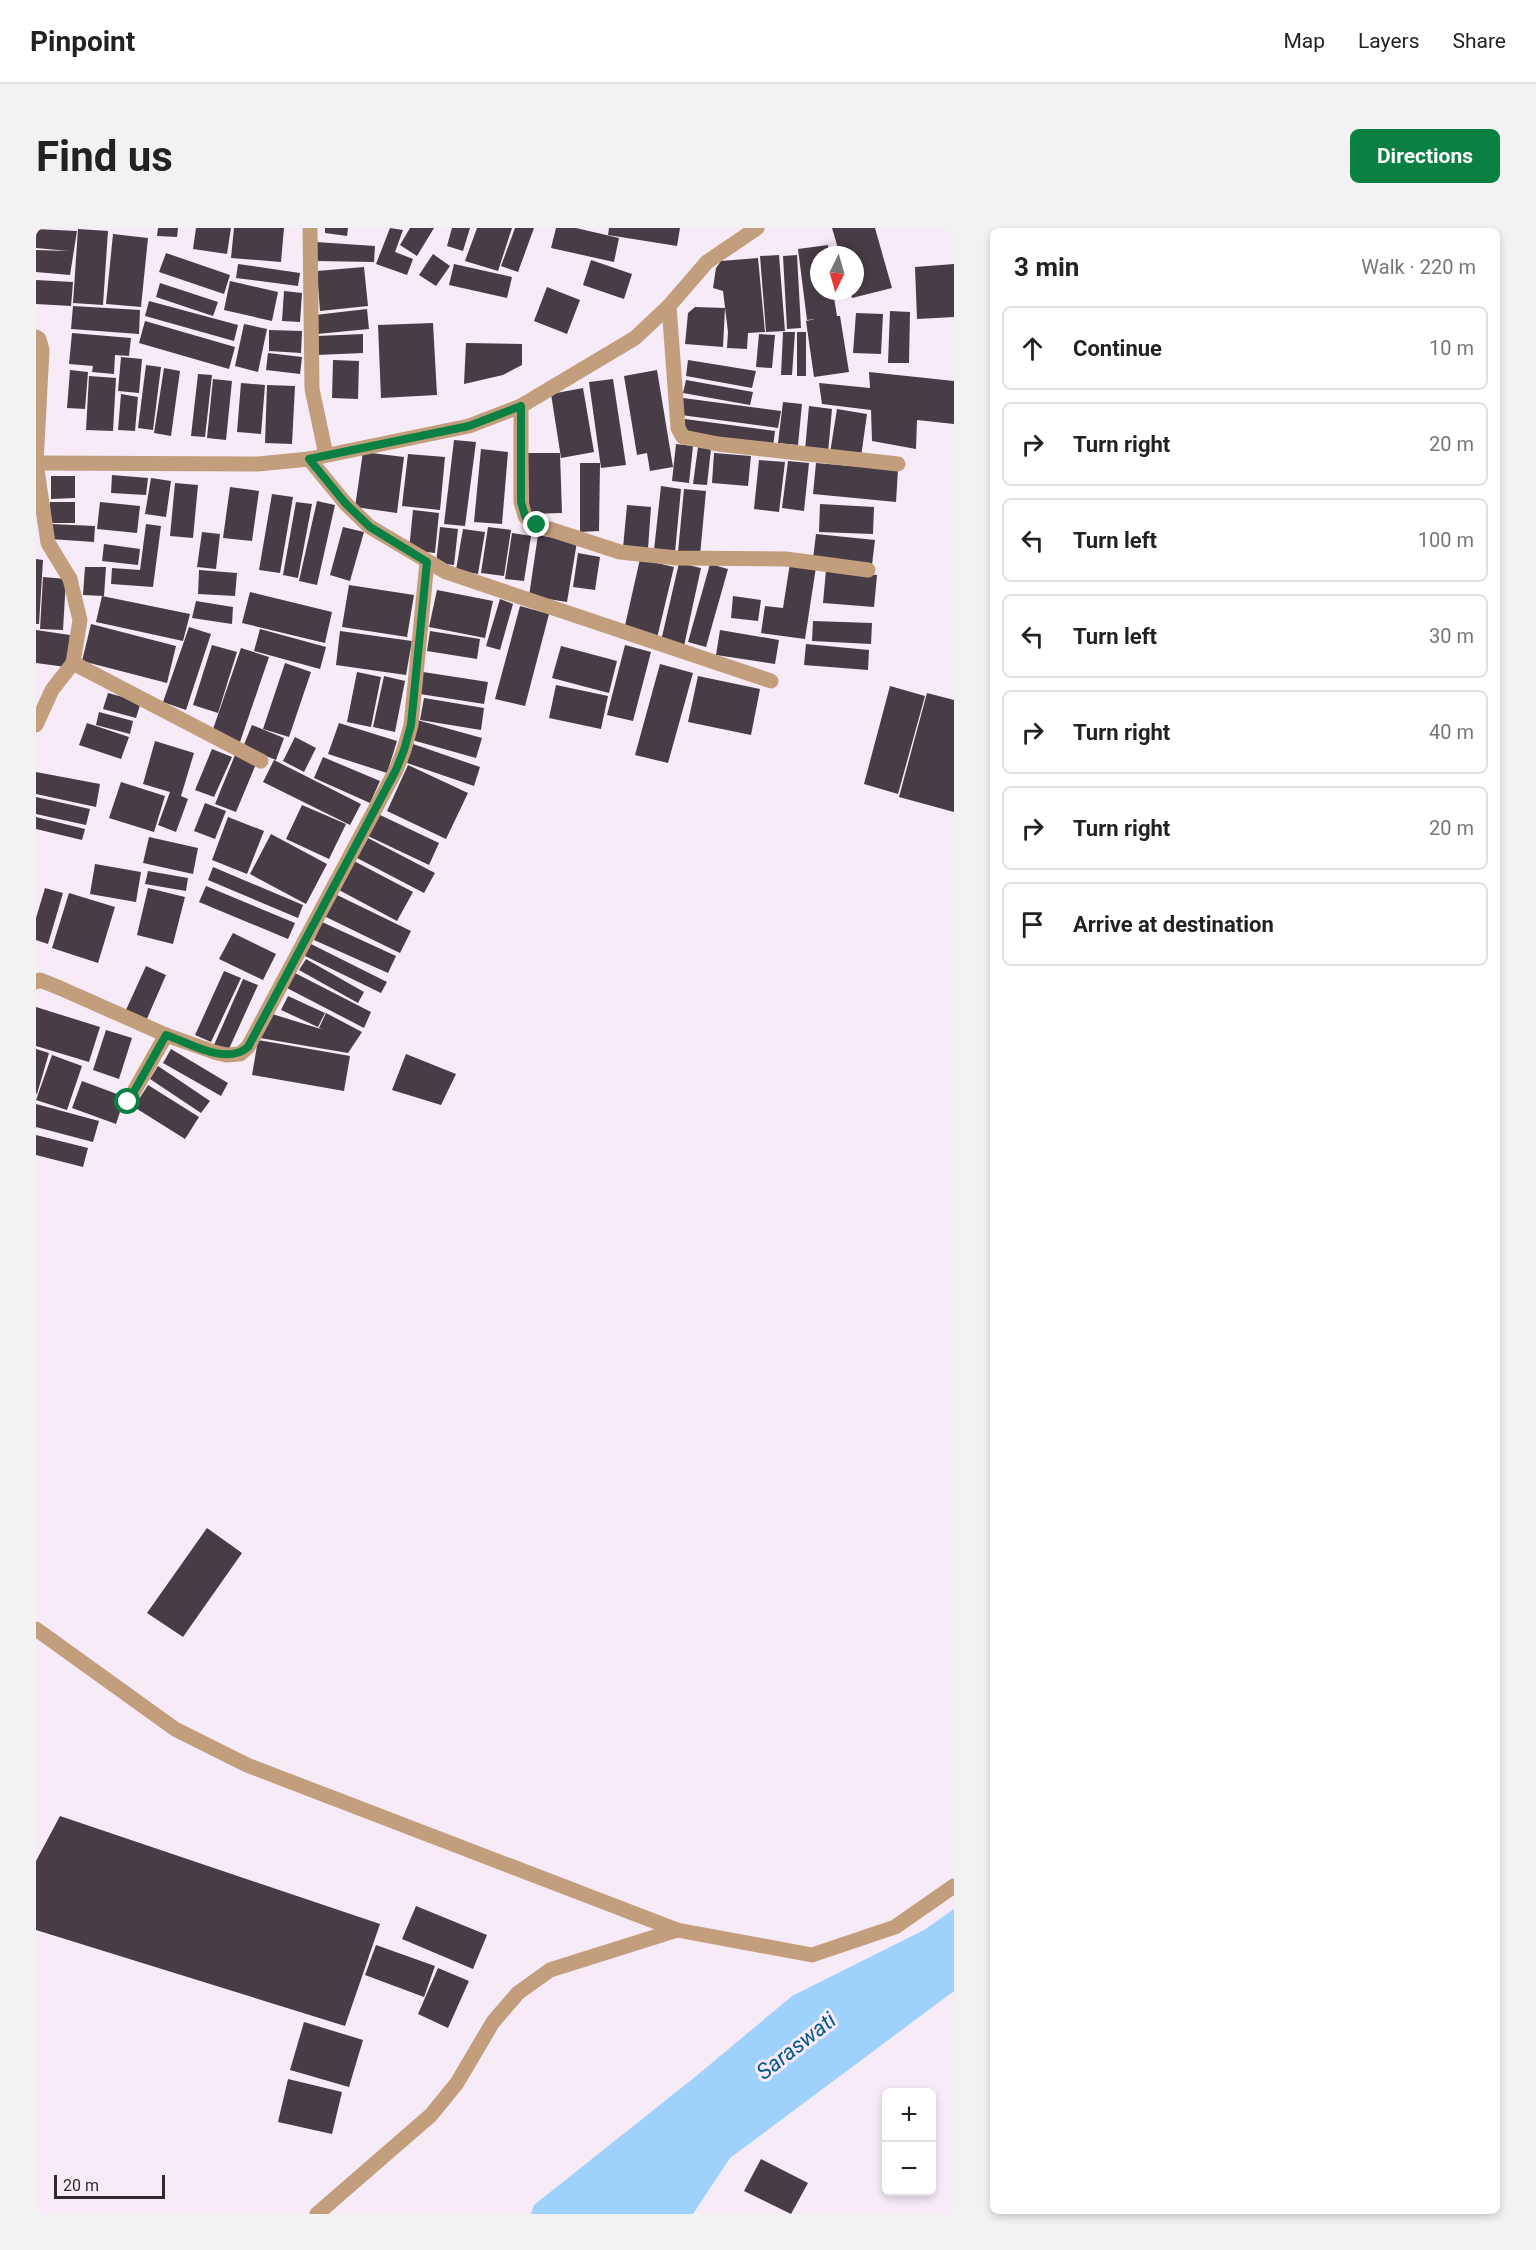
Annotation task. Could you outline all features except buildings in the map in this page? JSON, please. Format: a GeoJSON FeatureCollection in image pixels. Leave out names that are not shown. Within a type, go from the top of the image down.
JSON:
{"type":"FeatureCollection","features":[{"type":"Feature","properties":{"kind":"street"},"geometry":{"type":"LineString","coordinates":[[310,228],[312,389],[326,455]]}},
{"type":"Feature","properties":{"kind":"street"},"geometry":{"type":"LineString","coordinates":[[36,463],[258,464],[309,459],[469,426],[521,406],[634,338],[669,306],[707,262],[757,228]]}},
{"type":"Feature","properties":{"kind":"street"},"geometry":{"type":"LineString","coordinates":[[669,306],[678,428],[683,437],[718,444],[898,464]]}},
{"type":"Feature","properties":{"kind":"street"},"geometry":{"type":"LineString","coordinates":[[36,337],[39,339],[42,350],[36,463],[48,543],[70,579],[80,620],[74,663],[52,690],[36,725]]}},
{"type":"Feature","properties":{"kind":"street"},"geometry":{"type":"LineString","coordinates":[[521,406],[521,502],[525,516],[537,525],[620,552],[677,558],[786,559],[868,570]]}},
{"type":"Feature","properties":{"kind":"street"},"geometry":{"type":"LineString","coordinates":[[309,459],[346,504],[370,527],[446,573],[771,681]]}},
{"type":"Feature","properties":{"kind":"street"},"geometry":{"type":"LineString","coordinates":[[36,981],[40,980],[60,987],[166,1035],[226,1055],[240,1054],[248,1047],[404,750],[411,725],[427,562]]}},
{"type":"Feature","properties":{"kind":"street"},"geometry":{"type":"LineString","coordinates":[[74,663],[261,761]]}},
{"type":"Feature","properties":{"kind":"street"},"geometry":{"type":"LineString","coordinates":[[128,1102],[166,1035]]}},
{"type":"Feature","properties":{"kind":"street"},"geometry":{"type":"LineString","coordinates":[[36,1629],[175,1729],[247,1765],[677,1930],[812,1954],[896,1927],[954,1886]]}},
{"type":"Feature","properties":{"kind":"street"},"geometry":{"type":"LineString","coordinates":[[317,2214],[431,2115],[457,2084],[493,2022],[518,1993],[550,1970],[677,1930]]}},
{"type":"Feature","properties":{"kind":"water","name":"Saraswati"},"geometry":{"type":"Polygon","coordinates":[[[954,1909],[954,1991],[730,2158],[693,2214],[531,2214],[534,2205],[695,2077],[792,1996],[924,1930],[954,1909]]]}},
{"type":"Feature","properties":{"kind":"route"},"geometry":{"type":"LineString","coordinates":[[128,1102],[166,1035],[226,1055],[240,1054],[248,1047],[396,770],[404,750],[411,725],[427,562],[370,527],[346,504],[309,459],[469,426],[521,406],[521,502],[525,516],[537,525]]}}]}
